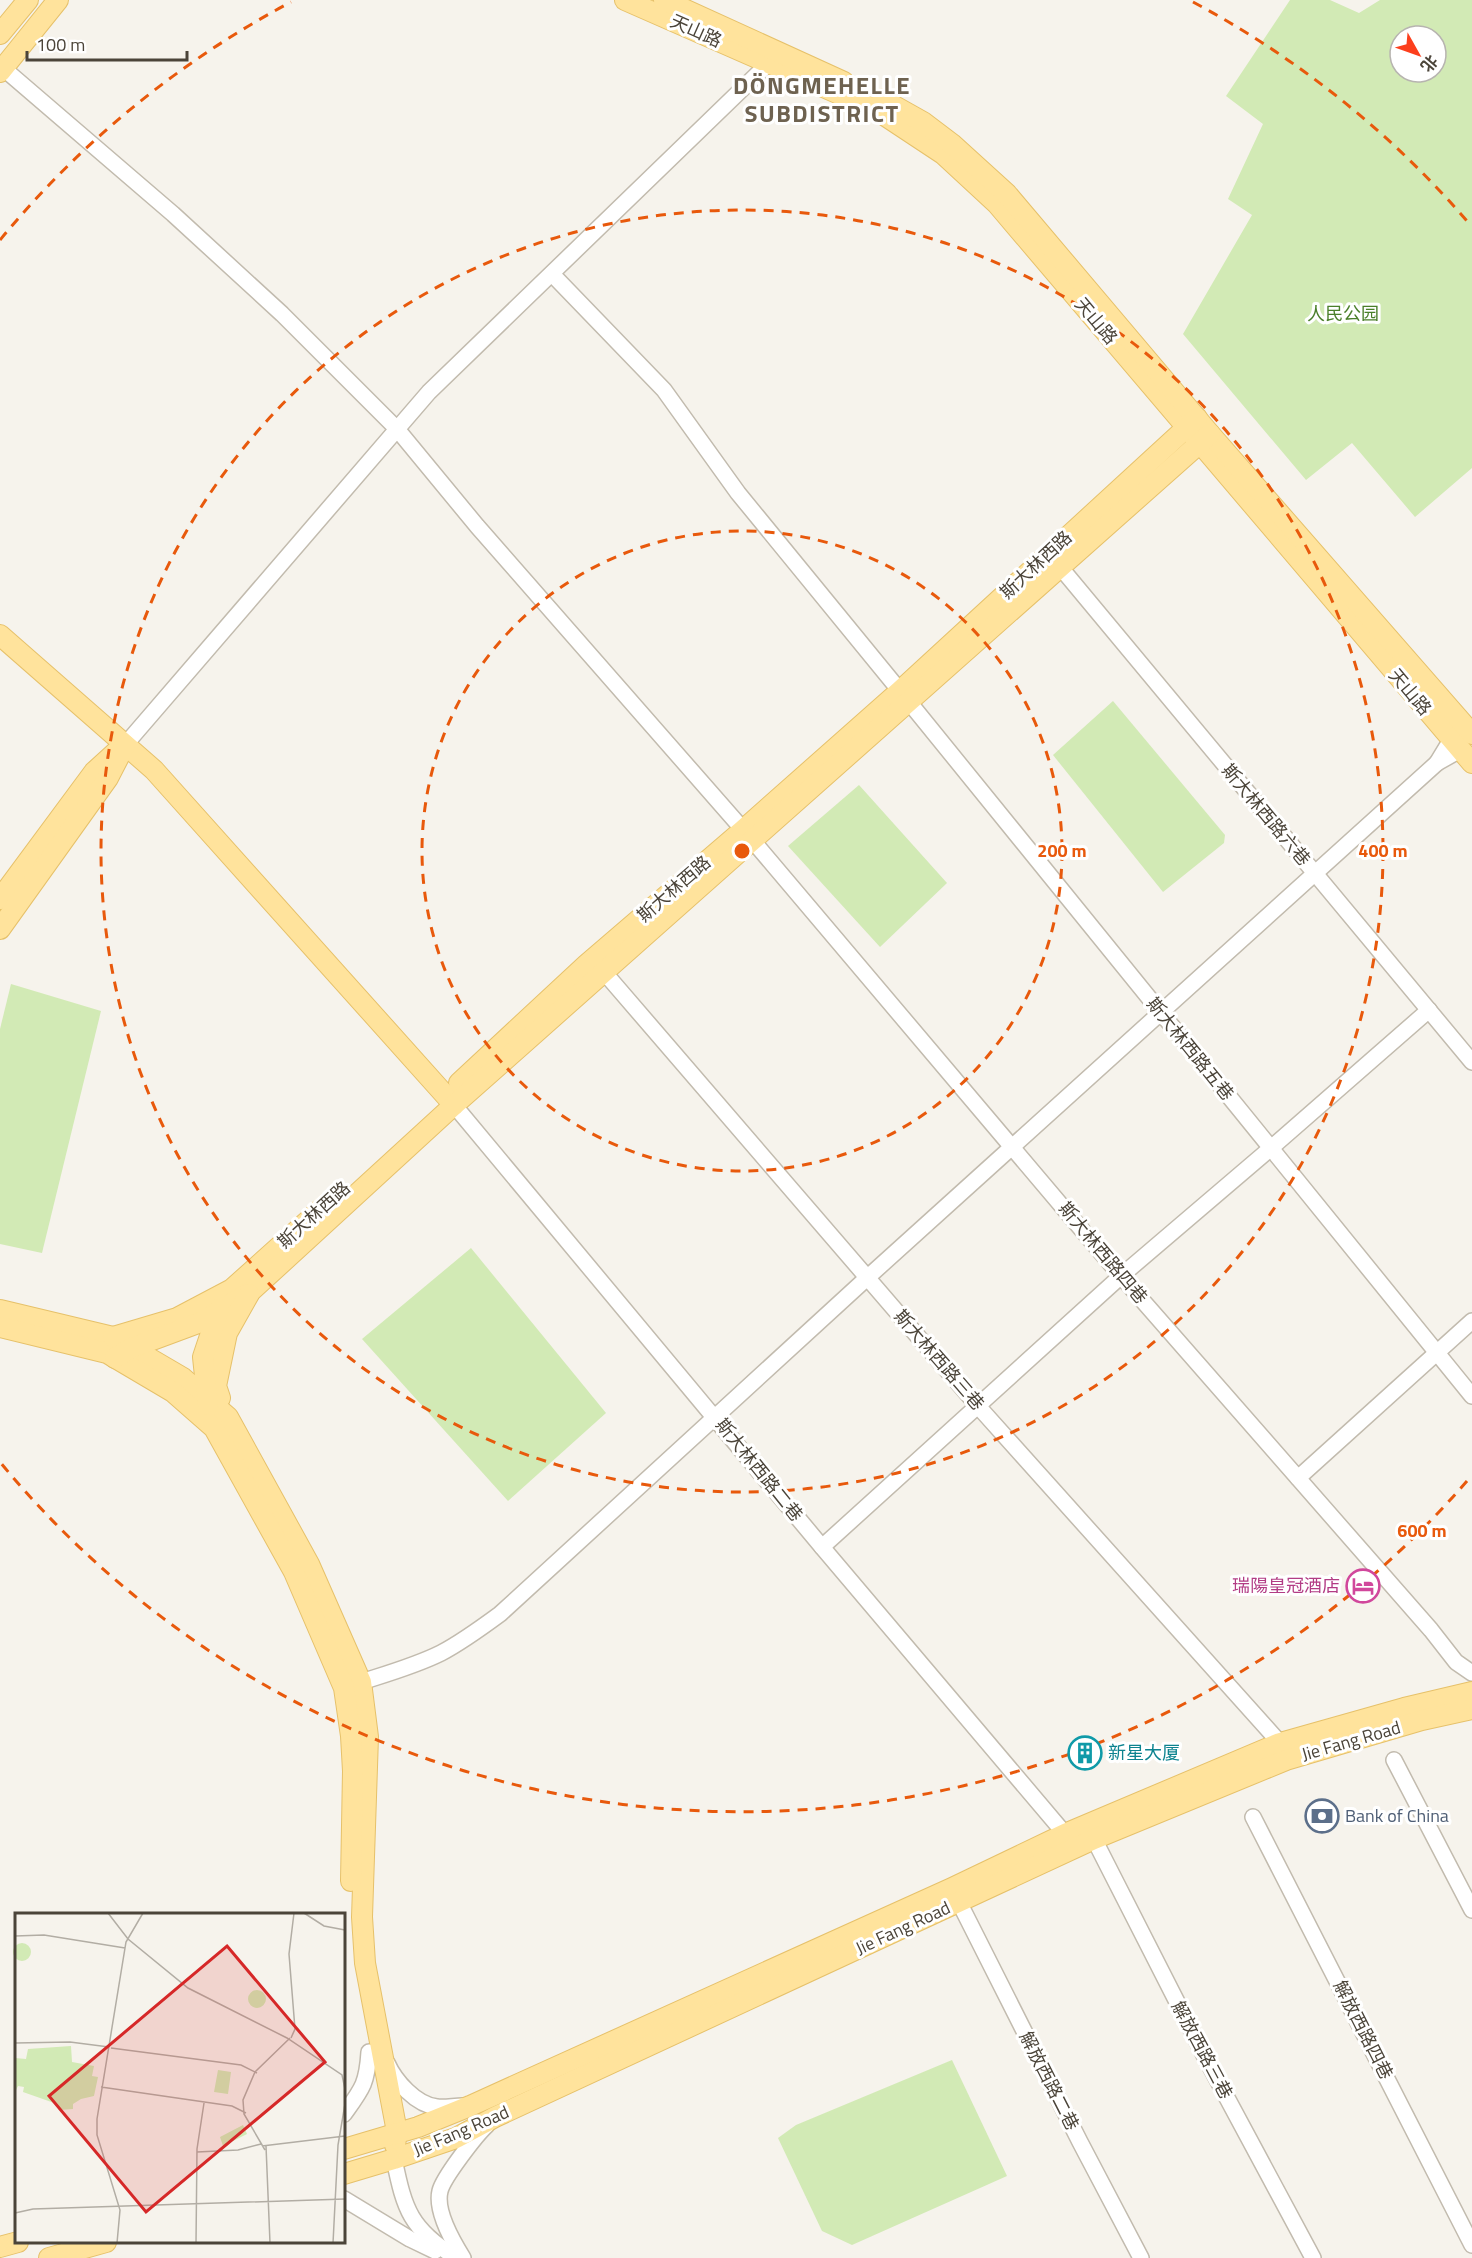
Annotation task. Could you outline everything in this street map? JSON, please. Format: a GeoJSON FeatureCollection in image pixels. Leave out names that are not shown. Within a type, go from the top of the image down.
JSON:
{"type":"FeatureCollection","features":[{"type":"Feature","properties":{"kind":"main road"},"geometry":{"type":"LineString","coordinates":[[0,34],[28,0]]}},
{"type":"Feature","properties":{"kind":"main road"},"geometry":{"type":"LineString","coordinates":[[2,70],[58,0]]}},
{"type":"Feature","properties":{"kind":"main road","name":"天山路"},"geometry":{"type":"LineString","coordinates":[[625,0],[891,103],[952,144],[1007,194],[1205,439],[1467,740]]}},
{"type":"Feature","properties":{"kind":"main road","name":"天山路"},"geometry":{"type":"LineString","coordinates":[[664,0],[773,57]]}},
{"type":"Feature","properties":{"kind":"main road","name":"斯大林西路"},"geometry":{"type":"LineString","coordinates":[[904,697],[1191,422]]}},
{"type":"Feature","properties":{"kind":"main road","name":"斯大林西路"},"geometry":{"type":"LineString","coordinates":[[241,1290],[450,1101],[603,972],[748,835],[904,697],[1061,568],[1205,439]]}},
{"type":"Feature","properties":{"kind":"main road"},"geometry":{"type":"LineString","coordinates":[[0,635],[154,770],[450,1101]]}},
{"type":"Feature","properties":{"kind":"main road"},"geometry":{"type":"LineString","coordinates":[[0,899],[94,772],[125,745]]}},
{"type":"Feature","properties":{"kind":"main road"},"geometry":{"type":"LineString","coordinates":[[0,929],[108,778],[125,745]]}},
{"type":"Feature","properties":{"kind":"main road","name":"斯大林西路"},"geometry":{"type":"LineString","coordinates":[[450,1101],[587,964],[748,835]]}},
{"type":"Feature","properties":{"kind":"main road"},"geometry":{"type":"LineString","coordinates":[[0,1327],[107,1353],[123,1353],[201,1322],[217,1313],[241,1290]]}},
{"type":"Feature","properties":{"kind":"main road"},"geometry":{"type":"LineString","coordinates":[[0,1310],[113,1337],[177,1318],[241,1290]]}},
{"type":"Feature","properties":{"kind":"main road"},"geometry":{"type":"LineString","coordinates":[[221,1422],[216,1386],[227,1333],[241,1290]]}},
{"type":"Feature","properties":{"kind":"main road"},"geometry":{"type":"LineString","coordinates":[[207,1401],[203,1357],[217,1313]]}},
{"type":"Feature","properties":{"kind":"main road"},"geometry":{"type":"LineString","coordinates":[[113,1337],[123,1353],[173,1392],[221,1422]]}},
{"type":"Feature","properties":{"kind":"main road"},"geometry":{"type":"LineString","coordinates":[[123,1353],[183,1378],[207,1401],[221,1422],[352,1685],[350,1916],[353,1965],[375,2052],[394,2159]]}},
{"type":"Feature","properties":{"kind":"main road","name":"Jie Fang Road"},"geometry":{"type":"LineString","coordinates":[[345,2148],[418,2127],[471,2106],[941,1893],[1065,1834],[1280,1743],[1404,1708],[1472,1692]]}},
{"type":"Feature","properties":{"kind":"main road","name":"Jie Fang Road"},"geometry":{"type":"LineString","coordinates":[[345,2174],[456,2138],[495,2117],[1094,1839],[1286,1760],[1422,1720],[1472,1709]]}},
{"type":"Feature","properties":{"kind":"main road"},"geometry":{"type":"LineString","coordinates":[[0,2247],[15,2242]]}},
{"type":"Feature","properties":{"kind":"main road"},"geometry":{"type":"LineString","coordinates":[[49,2258],[99,2243]]}},
{"type":"Feature","properties":{"kind":"street"},"geometry":{"type":"LineString","coordinates":[[125,745],[429,392],[773,57]]}},
{"type":"Feature","properties":{"kind":"street","name":"斯大林西路四巷"},"geometry":{"type":"LineString","coordinates":[[2,70],[181,221],[282,314],[397,429],[477,526],[748,835],[1120,1276],[1431,1630],[1456,1662],[1472,1673]]}},
{"type":"Feature","properties":{"kind":"street","name":"斯大林西路五巷"},"geometry":{"type":"LineString","coordinates":[[552,274],[664,390],[738,493],[1472,1396]]}},
{"type":"Feature","properties":{"kind":"street","name":"斯大林西路六巷"},"geometry":{"type":"LineString","coordinates":[[1061,568],[1472,1062]]}},
{"type":"Feature","properties":{"kind":"street"},"geometry":{"type":"LineString","coordinates":[[352,1685],[410,1666],[442,1652],[472,1635],[500,1614],[868,1277],[1437,763],[1467,740]]}},
{"type":"Feature","properties":{"kind":"street","name":"斯大林西路三巷"},"geometry":{"type":"LineString","coordinates":[[603,972],[977,1405],[1280,1743]]}},
{"type":"Feature","properties":{"kind":"street"},"geometry":{"type":"LineString","coordinates":[[822,1547],[1120,1276],[1429,1010]]}},
{"type":"Feature","properties":{"kind":"street","name":"斯大林西路二巷"},"geometry":{"type":"LineString","coordinates":[[450,1101],[1065,1834]]}},
{"type":"Feature","properties":{"kind":"street"},"geometry":{"type":"LineString","coordinates":[[1298,1478],[1472,1321]]}},
{"type":"Feature","properties":{"kind":"street"},"geometry":{"type":"LineString","coordinates":[[1394,1760],[1472,1910]]}},
{"type":"Feature","properties":{"kind":"street","name":"解放西路四巷"},"geometry":{"type":"LineString","coordinates":[[1253,1817],[1472,2245]]}},
{"type":"Feature","properties":{"kind":"street","name":"解放西路三巷"},"geometry":{"type":"LineString","coordinates":[[1094,1839],[1204,2055],[1313,2258]]}},
{"type":"Feature","properties":{"kind":"street","name":"解放西路二巷"},"geometry":{"type":"LineString","coordinates":[[959,1902],[1142,2258]]}},
{"type":"Feature","properties":{"kind":"street"},"geometry":{"type":"LineString","coordinates":[[375,2052],[396,2080],[420,2100],[435,2107],[471,2106]]}},
{"type":"Feature","properties":{"kind":"street"},"geometry":{"type":"LineString","coordinates":[[345,2113],[363,2089],[375,2052]]}},
{"type":"Feature","properties":{"kind":"street"},"geometry":{"type":"LineString","coordinates":[[463,2258],[448,2234],[440,2192],[476,2135],[495,2117]]}},
{"type":"Feature","properties":{"kind":"street"},"geometry":{"type":"LineString","coordinates":[[394,2159],[404,2204],[411,2217],[433,2242],[456,2258]]}},
{"type":"Feature","properties":{"kind":"street"},"geometry":{"type":"LineString","coordinates":[[345,2200],[410,2239],[450,2258]]}},
{"type":"Feature","properties":{"kind":"green space","name":"人民公园"},"geometry":{"type":"Polygon","coordinates":[[[1290,0],[1330,0],[1359,13],[1380,0],[1472,0],[1472,468],[1415,517],[1352,443],[1306,480],[1183,334],[1252,215],[1228,199],[1263,124],[1226,96],[1290,0]]]}},
{"type":"Feature","properties":{"kind":"green space"},"geometry":{"type":"Polygon","coordinates":[[[1113,701],[1225,835],[1224,843],[1163,892],[1053,755],[1113,701]]]}},
{"type":"Feature","properties":{"kind":"green space"},"geometry":{"type":"Polygon","coordinates":[[[859,785],[947,883],[880,947],[788,846],[859,785]]]}},
{"type":"Feature","properties":{"kind":"green space"},"geometry":{"type":"Polygon","coordinates":[[[11,984],[101,1011],[42,1253],[0,1244],[0,1029],[11,984]]]}},
{"type":"Feature","properties":{"kind":"green space"},"geometry":{"type":"Polygon","coordinates":[[[471,1248],[606,1413],[508,1501],[362,1339],[471,1248]]]}},
{"type":"Feature","properties":{"kind":"green space"},"geometry":{"type":"Polygon","coordinates":[[[952,2060],[1007,2176],[852,2245],[822,2231],[778,2138],[796,2125],[952,2060]]]}},
{"type":"Feature","properties":{"kind":"place","name":"瑞陽皇冠酒店"},"geometry":{"type":"Point","coordinates":[1363,1586]}},
{"type":"Feature","properties":{"kind":"place","name":"新星大厦"},"geometry":{"type":"Point","coordinates":[1085,1753]}},
{"type":"Feature","properties":{"kind":"place","name":"Bank of China"},"geometry":{"type":"Point","coordinates":[1322,1816]}},
{"type":"Feature","properties":{"kind":"district","name":"DÖNGMEHELLE SUBDISTRICT"},"geometry":{"type":"Point","coordinates":[822,100]}}]}
